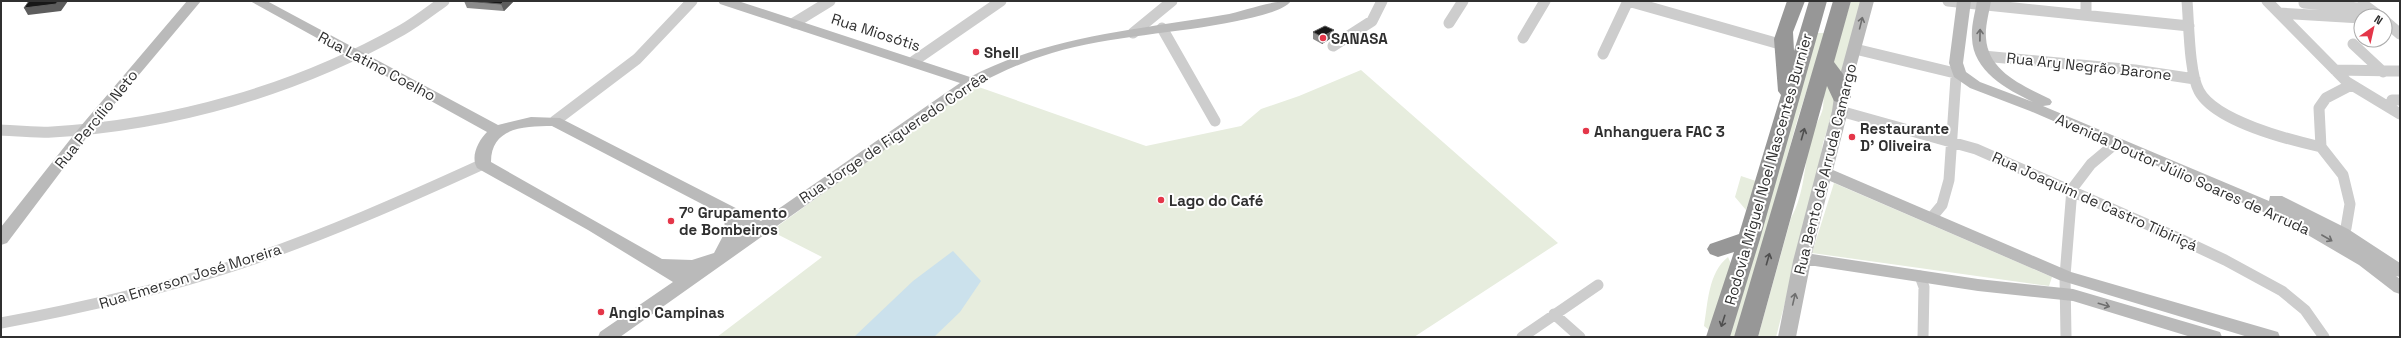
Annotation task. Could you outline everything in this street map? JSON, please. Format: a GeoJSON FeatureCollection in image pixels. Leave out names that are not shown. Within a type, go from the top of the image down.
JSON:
{"type":"FeatureCollection","features":[{"type":"Feature","properties":{"kind":"highway","name":"Rodovia Miguel Noel Nascentes Burnier"},"geometry":{"type":"LineString","coordinates":[[1718,337],[1749,239],[1789,97],[1803,58],[1818,1]]}},
{"type":"Feature","properties":{"kind":"highway","name":"Rodovia Miguel Noel Nascentes Burnier"},"geometry":{"type":"LineString","coordinates":[[1746,337],[1842,1]]}},
{"type":"Feature","properties":{"kind":"highway"},"geometry":{"type":"LineString","coordinates":[[1793,9],[1794,22],[1810,28],[1828,28],[1835,24]]}},
{"type":"Feature","properties":{"kind":"highway"},"geometry":{"type":"LineString","coordinates":[[1789,97],[1785,51],[1783,45],[1787,22],[1793,9]]}},
{"type":"Feature","properties":{"kind":"highway"},"geometry":{"type":"LineString","coordinates":[[1824,62],[1833,74],[1841,104]]}},
{"type":"Feature","properties":{"kind":"highway"},"geometry":{"type":"LineString","coordinates":[[1718,249],[1749,239]]}},
{"type":"Feature","properties":{"kind":"street","name":"Rua Percílio Neto"},"geometry":{"type":"LineString","coordinates":[[1,239],[85,130],[194,1]]}},
{"type":"Feature","properties":{"kind":"street","name":"Rua Latino Coelho"},"geometry":{"type":"LineString","coordinates":[[257,1],[497,132]]}},
{"type":"Feature","properties":{"kind":"street"},"geometry":{"type":"LineString","coordinates":[[1,130],[85,130],[140,122],[208,107],[293,80],[356,55],[410,26],[444,1]]}},
{"type":"Feature","properties":{"kind":"street"},"geometry":{"type":"LineString","coordinates":[[554,121],[637,59],[692,1]]}},
{"type":"Feature","properties":{"kind":"street","name":"Rua Miosótis"},"geometry":{"type":"LineString","coordinates":[[725,1],[914,61],[971,82]]}},
{"type":"Feature","properties":{"kind":"street"},"geometry":{"type":"LineString","coordinates":[[794,23],[830,1]]}},
{"type":"Feature","properties":{"kind":"street"},"geometry":{"type":"LineString","coordinates":[[914,61],[1000,1]]}},
{"type":"Feature","properties":{"kind":"street"},"geometry":{"type":"LineString","coordinates":[[1133,33],[1172,1]]}},
{"type":"Feature","properties":{"kind":"street","name":"Rua Jorge de Figueredo Corrêa"},"geometry":{"type":"LineString","coordinates":[[607,337],[687,282],[760,228],[992,69],[1040,51],[1133,33],[1228,18],[1259,11],[1284,1]]}},
{"type":"Feature","properties":{"kind":"street"},"geometry":{"type":"LineString","coordinates":[[1333,46],[1372,21],[1382,1]]}},
{"type":"Feature","properties":{"kind":"street"},"geometry":{"type":"LineString","coordinates":[[1449,23],[1463,1]]}},
{"type":"Feature","properties":{"kind":"street"},"geometry":{"type":"LineString","coordinates":[[1523,38],[1545,1]]}},
{"type":"Feature","properties":{"kind":"street"},"geometry":{"type":"LineString","coordinates":[[1604,54],[1628,1],[1783,45]]}},
{"type":"Feature","properties":{"kind":"street","name":"Rua Bento de Arruda Camargo"},"geometry":{"type":"LineString","coordinates":[[1787,337],[1802,261],[1867,1]]}},
{"type":"Feature","properties":{"kind":"street"},"geometry":{"type":"LineString","coordinates":[[1948,1],[2189,26]]}},
{"type":"Feature","properties":{"kind":"street"},"geometry":{"type":"LineString","coordinates":[[2086,1],[2086,15]]}},
{"type":"Feature","properties":{"kind":"street"},"geometry":{"type":"LineString","coordinates":[[2187,1],[2195,79],[2199,92],[2212,104],[2234,117],[2279,137],[2321,147]]}},
{"type":"Feature","properties":{"kind":"street"},"geometry":{"type":"LineString","coordinates":[[2267,1],[2351,85],[2400,114]]}},
{"type":"Feature","properties":{"kind":"street"},"geometry":{"type":"LineString","coordinates":[[2360,1],[2369,8]]}},
{"type":"Feature","properties":{"kind":"street"},"geometry":{"type":"LineString","coordinates":[[1932,217],[1942,205],[1949,180],[1958,81],[1956,55],[1964,3]]}},
{"type":"Feature","properties":{"kind":"street"},"geometry":{"type":"LineString","coordinates":[[2304,3],[2369,8]]}},
{"type":"Feature","properties":{"kind":"street"},"geometry":{"type":"LineString","coordinates":[[1956,55],[1986,60],[1979,39],[1984,4]]}},
{"type":"Feature","properties":{"kind":"street"},"geometry":{"type":"LineString","coordinates":[[2280,13],[2353,18]]}},
{"type":"Feature","properties":{"kind":"street"},"geometry":{"type":"LineString","coordinates":[[1162,28],[1215,121]]}},
{"type":"Feature","properties":{"kind":"street"},"geometry":{"type":"LineString","coordinates":[[2352,44],[2383,72]]}},
{"type":"Feature","properties":{"kind":"street"},"geometry":{"type":"LineString","coordinates":[[1855,49],[1958,81]]}},
{"type":"Feature","properties":{"kind":"street","name":"Rua Ary Negrão Barone"},"geometry":{"type":"LineString","coordinates":[[1986,60],[2150,72],[2195,79]]}},
{"type":"Feature","properties":{"kind":"street","name":"Avenida Doutor Júlio Soares de Arruda"},"geometry":{"type":"LineString","coordinates":[[1986,60],[2011,84],[2057,107],[2298,209],[2342,233],[2400,271]]}},
{"type":"Feature","properties":{"kind":"street"},"geometry":{"type":"LineString","coordinates":[[2335,70],[2383,72],[2400,71]]}},
{"type":"Feature","properties":{"kind":"street","name":"Avenida Doutor Júlio Soares de Arruda"},"geometry":{"type":"LineString","coordinates":[[1958,81],[1982,87],[2288,216],[2365,261],[2400,288]]}},
{"type":"Feature","properties":{"kind":"street"},"geometry":{"type":"LineString","coordinates":[[1982,87],[2005,90],[2011,84]]}},
{"type":"Feature","properties":{"kind":"street"},"geometry":{"type":"LineString","coordinates":[[2342,233],[2346,228],[2350,204],[2343,175],[2321,147],[2319,108],[2326,98],[2351,85]]}},
{"type":"Feature","properties":{"kind":"street","name":"Rua Joaquim de Castro Tibiriçá"},"geometry":{"type":"LineString","coordinates":[[1841,104],[1952,141],[2072,190],[2225,260],[2259,277],[2282,291],[2305,310],[2324,337]]}},
{"type":"Feature","properties":{"kind":"street"},"geometry":{"type":"LineString","coordinates":[[687,282],[483,164],[482,154],[488,141],[497,132],[516,124],[554,121],[760,228]]}},
{"type":"Feature","properties":{"kind":"street"},"geometry":{"type":"LineString","coordinates":[[2066,337],[2065,276],[2072,190],[2076,181],[2101,154],[2116,143]]}},
{"type":"Feature","properties":{"kind":"street","name":"Rua Emerson José Moreira"},"geometry":{"type":"LineString","coordinates":[[1,323],[79,309],[210,273],[277,251],[359,219],[483,164]]}},
{"type":"Feature","properties":{"kind":"street"},"geometry":{"type":"LineString","coordinates":[[1825,173],[1932,217],[2065,276],[2271,337]]}},
{"type":"Feature","properties":{"kind":"street"},"geometry":{"type":"LineString","coordinates":[[660,265],[692,266],[722,257],[732,234],[733,214]]}},
{"type":"Feature","properties":{"kind":"street"},"geometry":{"type":"LineString","coordinates":[[1802,261],[1815,260],[1978,285],[2066,294],[2212,337]]}},
{"type":"Feature","properties":{"kind":"street"},"geometry":{"type":"LineString","coordinates":[[1920,276],[1924,287],[1923,337]]}},
{"type":"Feature","properties":{"kind":"street"},"geometry":{"type":"LineString","coordinates":[[1522,337],[1598,285]]}},
{"type":"Feature","properties":{"kind":"street"},"geometry":{"type":"LineString","coordinates":[[1554,314],[1580,337]]}},
{"type":"Feature","properties":{"kind":"green space"},"geometry":{"type":"Polygon","coordinates":[[[1851,1],[1864,1],[1843,74],[1832,64],[1851,1]]]}},
{"type":"Feature","properties":{"kind":"green space"},"geometry":{"type":"Polygon","coordinates":[[[1817,33],[1825,33],[1797,121],[1737,337],[1728,337],[1817,33]]]}},
{"type":"Feature","properties":{"kind":"green space","name":"Lago do Café"},"geometry":{"type":"Polygon","coordinates":[[[1361,70],[1558,243],[1414,337],[717,337],[822,257],[771,231],[973,85],[1146,146],[1241,126],[1261,109],[1299,96],[1361,70]]]}},
{"type":"Feature","properties":{"kind":"green space"},"geometry":{"type":"Polygon","coordinates":[[[1827,77],[1836,101],[1823,143],[1815,188],[1776,337],[1758,337],[1791,218],[1802,189],[1811,137],[1823,108],[1827,77]]]}},
{"type":"Feature","properties":{"kind":"green space"},"geometry":{"type":"Polygon","coordinates":[[[1741,176],[1756,181],[1746,210],[1735,197],[1741,176]]]}},
{"type":"Feature","properties":{"kind":"green space"},"geometry":{"type":"Polygon","coordinates":[[[1834,183],[2052,277],[2049,286],[1812,253],[1834,183]]]}},
{"type":"Feature","properties":{"kind":"green space"},"geometry":{"type":"Polygon","coordinates":[[[1728,257],[1731,264],[1709,330],[1704,326],[1710,289],[1716,271],[1728,257]]]}},
{"type":"Feature","properties":{"kind":"water"},"geometry":{"type":"Polygon","coordinates":[[[953,251],[981,281],[960,312],[934,337],[854,337],[913,281],[953,251]]]}},
{"type":"Feature","properties":{"kind":"building"},"geometry":{"type":"Polygon","coordinates":[[[29,1],[58,1],[56,4],[24,8],[29,1]]]}},
{"type":"Feature","properties":{"kind":"building"},"geometry":{"type":"Polygon","coordinates":[[[466,1],[504,1],[501,4],[466,1]]]}},
{"type":"Feature","properties":{"kind":"building"},"geometry":{"type":"Polygon","coordinates":[[[1325,26],[1334,30],[1322,37],[1313,32],[1325,26]]]}},
{"type":"Feature","properties":{"kind":"place","name":"SANASA"},"geometry":{"type":"Point","coordinates":[1323,38]}},
{"type":"Feature","properties":{"kind":"place","name":"Shell"},"geometry":{"type":"Point","coordinates":[976,52]}},
{"type":"Feature","properties":{"kind":"place","name":"Anhanguera FAC 3"},"geometry":{"type":"Point","coordinates":[1586,131]}},
{"type":"Feature","properties":{"kind":"place","name":"Restaurante D' Oliveira"},"geometry":{"type":"Point","coordinates":[1852,137]}},
{"type":"Feature","properties":{"kind":"place","name":"Lago do Café"},"geometry":{"type":"Point","coordinates":[1161,200]}},
{"type":"Feature","properties":{"kind":"place","name":"7º Grupamento de Bombeiros"},"geometry":{"type":"Point","coordinates":[671,221]}},
{"type":"Feature","properties":{"kind":"place","name":"Anglo Campinas"},"geometry":{"type":"Point","coordinates":[601,312]}}]}
